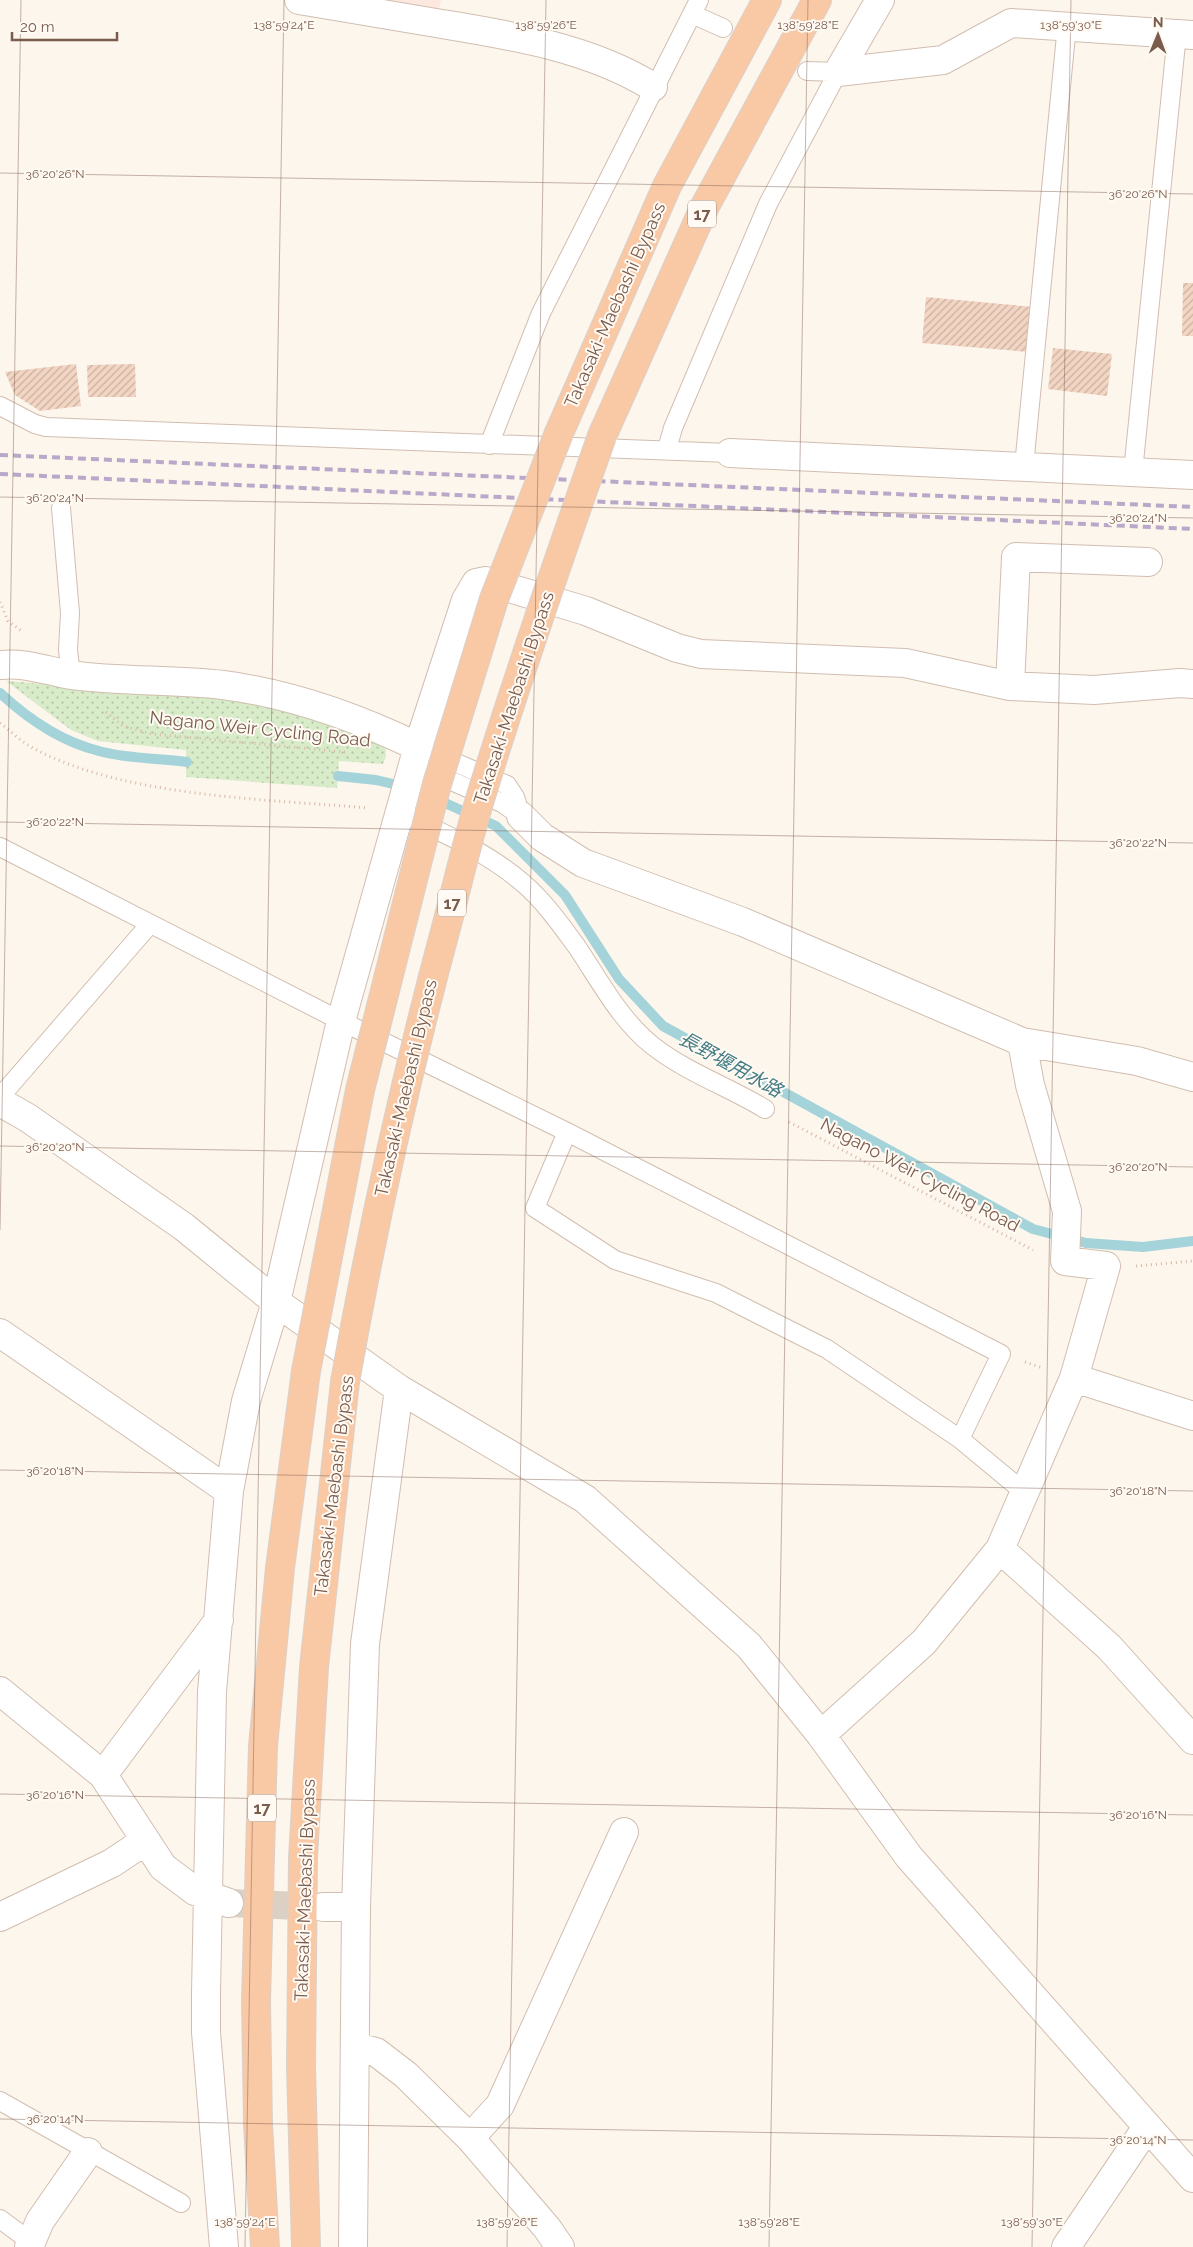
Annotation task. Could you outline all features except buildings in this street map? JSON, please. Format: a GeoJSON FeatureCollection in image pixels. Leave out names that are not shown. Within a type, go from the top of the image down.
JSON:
{"type":"FeatureCollection","features":[{"type":"Feature","properties":{"kind":"highway","name":"Takasaki-Maebashi Bypass"},"geometry":{"type":"LineString","coordinates":[[265,2247],[258,2124],[256,2001],[263,1746],[280,1568],[306,1371],[360,1090],[437,784],[494,600],[559,432],[667,186],[767,0]]}},
{"type":"Feature","properties":{"kind":"highway","name":"Takasaki-Maebashi Bypass"},"geometry":{"type":"LineString","coordinates":[[306,2243],[301,2068],[303,1858],[314,1667],[345,1382],[368,1253],[391,1146],[423,1011],[480,798],[542,608],[602,436],[705,206],[817,0]]}},
{"type":"Feature","properties":{"kind":"street"},"geometry":{"type":"LineString","coordinates":[[299,0],[506,34],[570,49],[631,74],[653,88]]}},
{"type":"Feature","properties":{"kind":"street"},"geometry":{"type":"LineString","coordinates":[[838,72],[880,0]]}},
{"type":"Feature","properties":{"kind":"street"},"geometry":{"type":"LineString","coordinates":[[838,72],[943,60],[1011,22],[1185,34]]}},
{"type":"Feature","properties":{"kind":"street"},"geometry":{"type":"LineString","coordinates":[[730,453],[1193,475]]}},
{"type":"Feature","properties":{"kind":"street"},"geometry":{"type":"LineString","coordinates":[[1010,686],[1016,557],[1148,562]]}},
{"type":"Feature","properties":{"kind":"street"},"geometry":{"type":"LineString","coordinates":[[224,2247],[206,2032],[219,1900],[212,1692],[229,1491],[246,1401],[276,1302],[341,1020],[415,756],[466,600],[476,583],[486,581],[586,611],[677,648],[701,654],[905,663],[1010,686],[1094,690],[1180,683],[1193,684]]}},
{"type":"Feature","properties":{"kind":"street"},"geometry":{"type":"LineString","coordinates":[[0,665],[15,663],[71,675],[213,684],[261,691],[304,701],[362,722],[415,756]]}},
{"type":"Feature","properties":{"kind":"street"},"geometry":{"type":"LineString","coordinates":[[521,816],[542,837],[583,863],[743,922],[1022,1042],[1137,1061],[1193,1077]]}},
{"type":"Feature","properties":{"kind":"street"},"geometry":{"type":"LineString","coordinates":[[821,1734],[924,1642],[1000,1549],[1074,1378],[1106,1266],[1065,1254],[1067,1211],[1030,1084],[1022,1042]]}},
{"type":"Feature","properties":{"kind":"street"},"geometry":{"type":"LineString","coordinates":[[0,1102],[28,1118],[184,1227],[276,1302],[399,1389],[585,1499],[748,1646],[821,1734],[909,1858],[1193,2178]]}},
{"type":"Feature","properties":{"kind":"street"},"geometry":{"type":"LineString","coordinates":[[0,1333],[229,1491]]}},
{"type":"Feature","properties":{"kind":"street"},"geometry":{"type":"LineString","coordinates":[[1074,1378],[1193,1416]]}},
{"type":"Feature","properties":{"kind":"street"},"geometry":{"type":"LineString","coordinates":[[353,2247],[356,1907],[365,1644],[399,1389]]}},
{"type":"Feature","properties":{"kind":"street"},"geometry":{"type":"LineString","coordinates":[[1000,1549],[1109,1647],[1193,1740]]}},
{"type":"Feature","properties":{"kind":"street"},"geometry":{"type":"LineString","coordinates":[[103,1774],[219,1620]]}},
{"type":"Feature","properties":{"kind":"street"},"geometry":{"type":"LineString","coordinates":[[0,1691],[103,1774],[163,1867],[195,1891],[219,1900]]}},
{"type":"Feature","properties":{"kind":"street"},"geometry":{"type":"LineString","coordinates":[[470,2138],[500,2105],[624,1832]]}},
{"type":"Feature","properties":{"kind":"street"},"geometry":{"type":"LineString","coordinates":[[2,1914],[112,1863],[145,1841]]}},
{"type":"Feature","properties":{"kind":"street"},"geometry":{"type":"LineString","coordinates":[[323,1907],[356,1907]]}},
{"type":"Feature","properties":{"kind":"street"},"geometry":{"type":"LineString","coordinates":[[356,2047],[376,2052],[406,2075],[470,2138],[547,2228],[560,2247]]}},
{"type":"Feature","properties":{"kind":"street"},"geometry":{"type":"LineString","coordinates":[[1066,2247],[1147,2127]]}},
{"type":"Feature","properties":{"kind":"street"},"geometry":{"type":"LineString","coordinates":[[30,2244],[40,2220],[88,2152]]}},
{"type":"Feature","properties":{"kind":"lane"},"geometry":{"type":"LineString","coordinates":[[488,445],[541,313],[653,88],[696,7],[723,28]]}},
{"type":"Feature","properties":{"kind":"lane"},"geometry":{"type":"LineString","coordinates":[[1024,466],[1067,25]]}},
{"type":"Feature","properties":{"kind":"lane"},"geometry":{"type":"LineString","coordinates":[[1133,472],[1185,34]]}},
{"type":"Feature","properties":{"kind":"lane"},"geometry":{"type":"LineString","coordinates":[[667,449],[673,428],[768,204],[838,72],[807,71]]}},
{"type":"Feature","properties":{"kind":"lane"},"geometry":{"type":"LineString","coordinates":[[0,406],[46,427],[488,445],[667,449],[730,453]]}},
{"type":"Feature","properties":{"kind":"lane"},"geometry":{"type":"LineString","coordinates":[[61,508],[70,612],[68,650],[71,675]]}},
{"type":"Feature","properties":{"kind":"lane"},"geometry":{"type":"LineString","coordinates":[[415,756],[507,785],[515,797],[521,816]]}},
{"type":"Feature","properties":{"kind":"lane"},"geometry":{"type":"LineString","coordinates":[[400,808],[502,867],[524,884],[576,946],[624,1017],[653,1046],[695,1072],[765,1109]]}},
{"type":"Feature","properties":{"kind":"lane"},"geometry":{"type":"LineString","coordinates":[[0,847],[567,1132],[1001,1354],[960,1439]]}},
{"type":"Feature","properties":{"kind":"lane"},"geometry":{"type":"LineString","coordinates":[[0,1097],[150,924]]}},
{"type":"Feature","properties":{"kind":"lane"},"geometry":{"type":"LineString","coordinates":[[567,1132],[535,1208],[616,1260],[716,1293],[827,1350],[960,1439],[1024,1492]]}},
{"type":"Feature","properties":{"kind":"lane"},"geometry":{"type":"LineString","coordinates":[[0,2101],[88,2152],[181,2202]]}},
{"type":"Feature","properties":{"kind":"lane"},"geometry":{"type":"LineString","coordinates":[[0,2219],[30,2244]]}},
{"type":"Feature","properties":{"kind":"path","name":"Nagano Weir Cycling Road"},"geometry":{"type":"LineString","coordinates":[[101,709],[123,726],[152,734],[347,752]]}},
{"type":"Feature","properties":{"kind":"path"},"geometry":{"type":"LineString","coordinates":[[0,723],[32,748],[76,768],[128,781],[191,792],[400,808]]}},
{"type":"Feature","properties":{"kind":"path","name":"Nagano Weir Cycling Road"},"geometry":{"type":"LineString","coordinates":[[765,1109],[1031,1250],[1065,1254]]}},
{"type":"Feature","properties":{"kind":"path"},"geometry":{"type":"LineString","coordinates":[[1106,1266],[1146,1266],[1193,1261]]}},
{"type":"Feature","properties":{"kind":"path"},"geometry":{"type":"LineString","coordinates":[[1001,1354],[1074,1378]]}},
{"type":"Feature","properties":{"kind":"shaded area"},"geometry":{"type":"Polygon","coordinates":[[[382,0],[441,0],[439,10],[382,0]]]}},
{"type":"Feature","properties":{"kind":"green space"},"geometry":{"type":"Polygon","coordinates":[[[6,681],[240,698],[266,703],[385,741],[386,756],[383,764],[339,761],[337,788],[186,777],[186,750],[98,741],[71,730],[6,681]]]}},
{"type":"Feature","properties":{"kind":"waterway","name":"長野堰用水路"},"geometry":{"type":"LineString","coordinates":[[0,693],[22,712],[46,728],[85,747],[121,756],[187,762]]}},
{"type":"Feature","properties":{"kind":"waterway","name":"長野堰用水路"},"geometry":{"type":"LineString","coordinates":[[338,776],[376,780],[406,787]]}},
{"type":"Feature","properties":{"kind":"waterway","name":"長野堰用水路"},"geometry":{"type":"LineString","coordinates":[[434,798],[496,826],[565,895],[619,979],[663,1026],[1033,1229],[1086,1243],[1143,1247],[1193,1241]]}},
{"type":"Feature","properties":{"kind":"tunnel"},"geometry":{"type":"LineString","coordinates":[[229,1903],[323,1907]]}},
{"type":"Feature","properties":{"kind":"railway"},"geometry":{"type":"LineString","coordinates":[[0,455],[1193,507]]}},
{"type":"Feature","properties":{"kind":"railway"},"geometry":{"type":"LineString","coordinates":[[0,474],[1193,529]]}}]}
